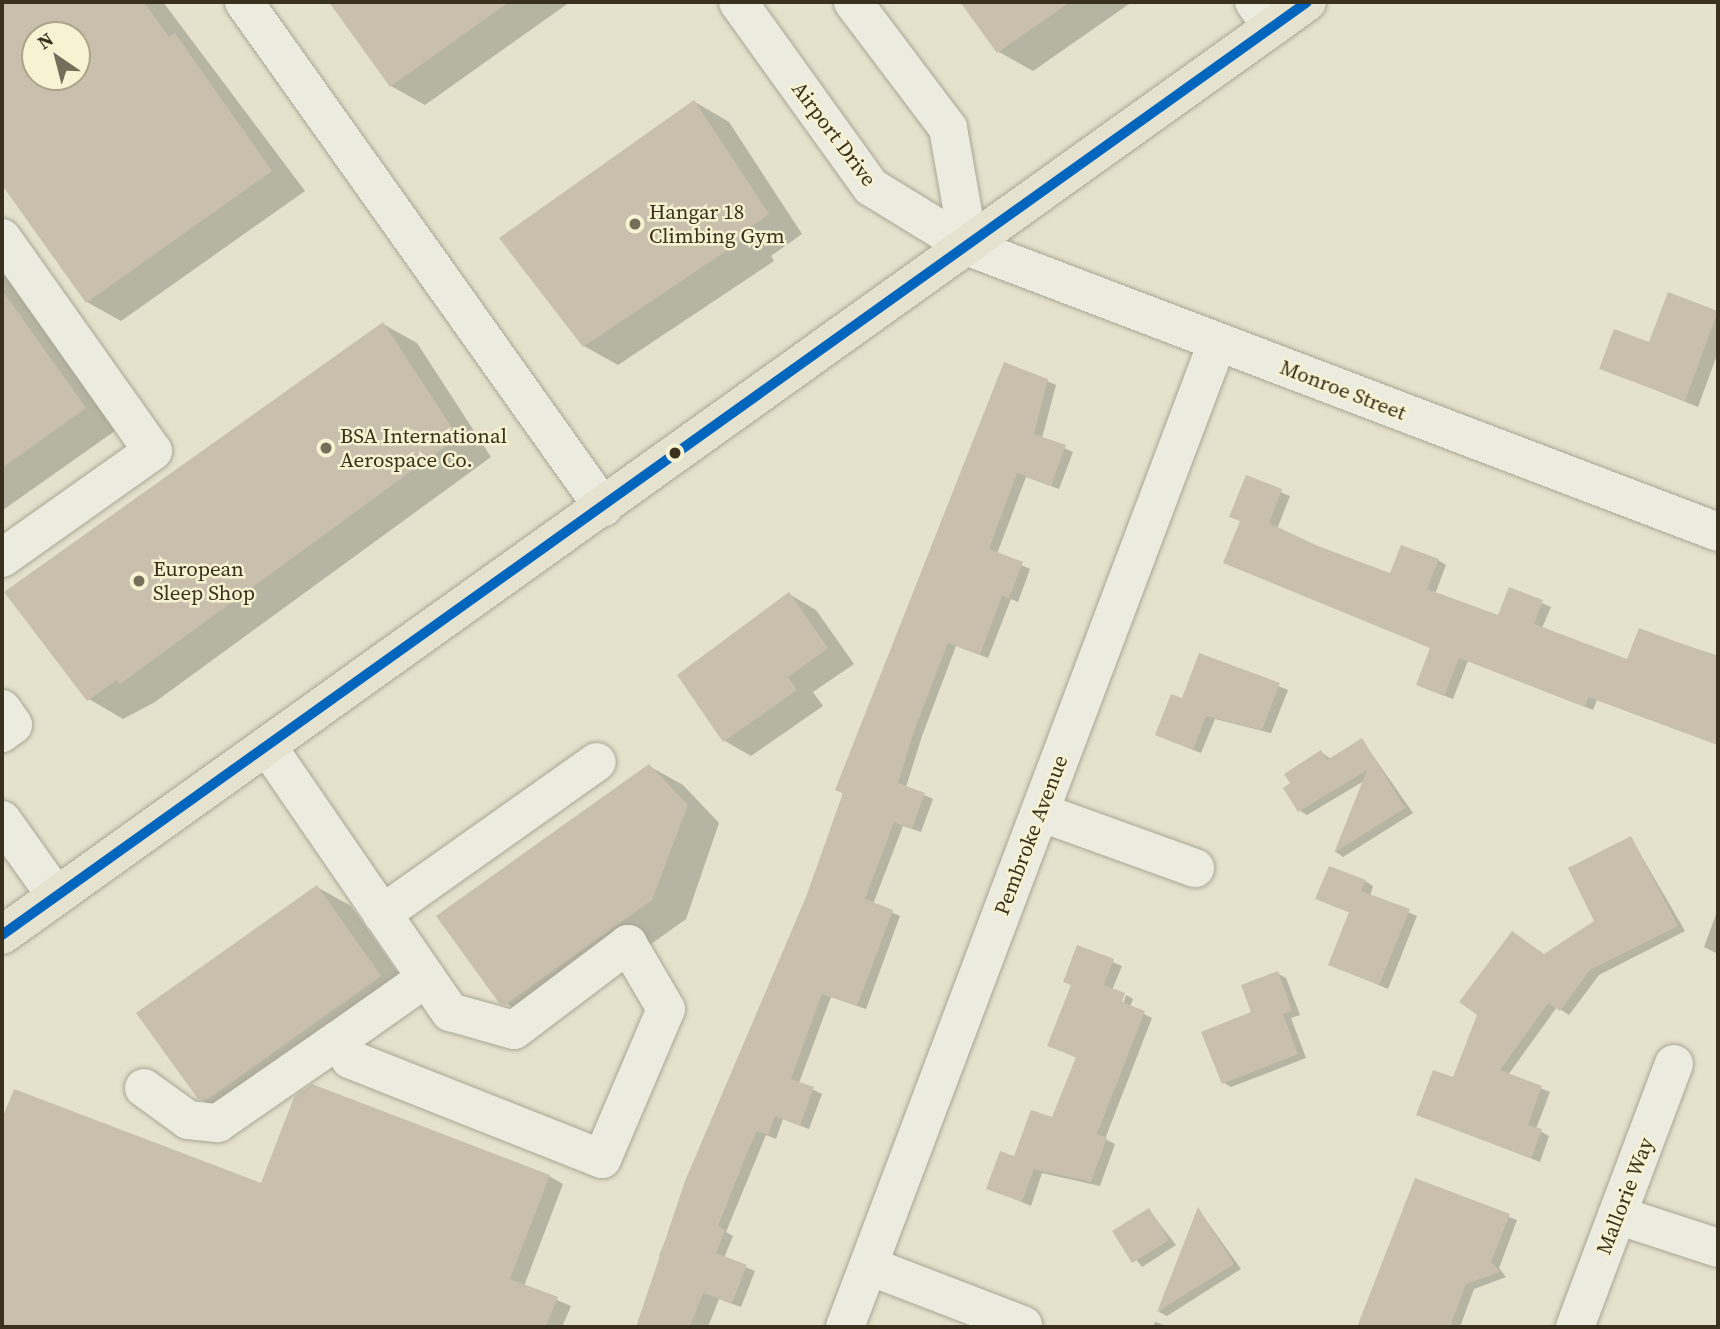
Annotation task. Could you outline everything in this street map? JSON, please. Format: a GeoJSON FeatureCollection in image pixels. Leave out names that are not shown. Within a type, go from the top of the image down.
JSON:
{"type":"FeatureCollection","features":[{"type":"Feature","properties":{"kind":"main road"},"geometry":{"type":"LineString","coordinates":[[2,935],[969,247],[1263,14],[1307,2]]}},
{"type":"Feature","properties":{"kind":"street"},"geometry":{"type":"LineString","coordinates":[[244,2],[603,506]]}},
{"type":"Feature","properties":{"kind":"street","name":"Airport Drive"},"geometry":{"type":"LineString","coordinates":[[737,2],[871,187],[969,247]]}},
{"type":"Feature","properties":{"kind":"street"},"geometry":{"type":"LineString","coordinates":[[853,2],[948,128],[969,247]]}},
{"type":"Feature","properties":{"kind":"street"},"geometry":{"type":"LineString","coordinates":[[2,238],[153,451],[2,558]]}},
{"type":"Feature","properties":{"kind":"street","name":"Monroe Street"},"geometry":{"type":"LineString","coordinates":[[969,247],[1718,531]]}},
{"type":"Feature","properties":{"kind":"street","name":"Pembroke Avenue"},"geometry":{"type":"LineString","coordinates":[[845,1327],[1217,343]]}},
{"type":"Feature","properties":{"kind":"street"},"geometry":{"type":"LineString","coordinates":[[2,709],[13,725],[2,733]]}},
{"type":"Feature","properties":{"kind":"street"},"geometry":{"type":"LineString","coordinates":[[267,746],[450,1013],[514,1030],[628,944],[666,1009],[603,1159],[350,1059],[338,1041]]}},
{"type":"Feature","properties":{"kind":"street"},"geometry":{"type":"LineString","coordinates":[[382,914],[597,762]]}},
{"type":"Feature","properties":{"kind":"street"},"geometry":{"type":"LineString","coordinates":[[1040,812],[1195,868]]}},
{"type":"Feature","properties":{"kind":"street"},"geometry":{"type":"LineString","coordinates":[[2,820],[56,896]]}},
{"type":"Feature","properties":{"kind":"street"},"geometry":{"type":"LineString","coordinates":[[144,1088],[188,1120],[218,1123],[426,978]]}},
{"type":"Feature","properties":{"kind":"street","name":"Mallorie Way"},"geometry":{"type":"LineString","coordinates":[[1575,1327],[1674,1064]]}},
{"type":"Feature","properties":{"kind":"street"},"geometry":{"type":"LineString","coordinates":[[1617,1215],[1718,1248]]}},
{"type":"Feature","properties":{"kind":"street"},"geometry":{"type":"LineString","coordinates":[[869,1266],[1023,1325]]}},
{"type":"Feature","properties":{"kind":"building"},"geometry":{"type":"Polygon","coordinates":[[[2,2],[145,4],[169,37],[175,33],[272,171],[86,303],[2,185],[2,2]]]}},
{"type":"Feature","properties":{"kind":"building"},"geometry":{"type":"Polygon","coordinates":[[[329,2],[509,2],[390,87],[329,2]]]}},
{"type":"Feature","properties":{"kind":"building"},"geometry":{"type":"Polygon","coordinates":[[[960,2],[1070,2],[997,53],[960,2]]]}},
{"type":"Feature","properties":{"kind":"building"},"geometry":{"type":"Polygon","coordinates":[[[694,100],[769,214],[738,236],[741,241],[583,347],[499,238],[694,100]]]}},
{"type":"Feature","properties":{"kind":"building"},"geometry":{"type":"Polygon","coordinates":[[[2,290],[86,408],[2,468],[2,290]]]}},
{"type":"Feature","properties":{"kind":"building"},"geometry":{"type":"Polygon","coordinates":[[[1668,292],[1718,311],[1685,401],[1599,369],[1614,329],[1649,342],[1668,292]]]}},
{"type":"Feature","properties":{"kind":"building"},"geometry":{"type":"Polygon","coordinates":[[[383,322],[458,437],[120,684],[117,680],[87,701],[4,592],[383,322]]]}},
{"type":"Feature","properties":{"kind":"building"},"geometry":{"type":"Polygon","coordinates":[[[1004,362],[1048,379],[1034,434],[1066,445],[1051,486],[1017,473],[989,549],[1023,562],[1009,598],[1002,596],[980,655],[948,643],[914,731],[898,783],[925,793],[912,829],[894,822],[865,899],[893,910],[857,1006],[822,994],[791,1079],[814,1087],[800,1126],[775,1116],[768,1135],[757,1131],[747,1153],[718,1226],[725,1230],[716,1253],[747,1265],[732,1303],[703,1293],[690,1327],[636,1327],[685,1181],[806,897],[843,793],[835,790],[1004,362]]]}},
{"type":"Feature","properties":{"kind":"building"},"geometry":{"type":"Polygon","coordinates":[[[1246,475],[1282,489],[1269,523],[1318,546],[1390,573],[1401,545],[1439,559],[1427,589],[1498,615],[1509,587],[1543,600],[1534,624],[1627,659],[1639,628],[1718,657],[1718,745],[1588,697],[1585,707],[1459,658],[1444,696],[1416,685],[1430,648],[1223,563],[1240,521],[1229,517],[1246,475]]]}},
{"type":"Feature","properties":{"kind":"building"},"geometry":{"type":"Polygon","coordinates":[[[789,592],[828,648],[788,677],[797,690],[723,742],[677,675],[789,592]]]}},
{"type":"Feature","properties":{"kind":"building"},"geometry":{"type":"Polygon","coordinates":[[[1199,653],[1280,683],[1262,730],[1206,716],[1193,750],[1155,735],[1171,694],[1182,698],[1199,653]]]}},
{"type":"Feature","properties":{"kind":"building"},"geometry":{"type":"Polygon","coordinates":[[[1362,738],[1405,808],[1334,853],[1367,770],[1298,812],[1283,788],[1290,783],[1284,774],[1321,750],[1327,760],[1362,738]]]}},
{"type":"Feature","properties":{"kind":"building"},"geometry":{"type":"Polygon","coordinates":[[[649,764],[688,805],[652,900],[505,1005],[499,1003],[436,916],[649,764]]]}},
{"type":"Feature","properties":{"kind":"building"},"geometry":{"type":"Polygon","coordinates":[[[1631,836],[1678,926],[1590,970],[1560,1011],[1548,1003],[1500,1070],[1542,1086],[1528,1125],[1542,1129],[1531,1158],[1416,1115],[1433,1070],[1453,1077],[1477,1015],[1459,1002],[1512,931],[1544,954],[1594,921],[1568,868],[1631,836]]]}},
{"type":"Feature","properties":{"kind":"building"},"geometry":{"type":"Polygon","coordinates":[[[1329,866],[1366,880],[1361,891],[1410,909],[1379,985],[1328,965],[1349,912],[1315,899],[1329,866]]]}},
{"type":"Feature","properties":{"kind":"building"},"geometry":{"type":"Polygon","coordinates":[[[317,885],[381,976],[207,1100],[198,1099],[136,1013],[317,885]]]}},
{"type":"Feature","properties":{"kind":"building"},"geometry":{"type":"Polygon","coordinates":[[[1077,945],[1114,959],[1104,985],[1125,993],[1122,1002],[1145,1011],[1097,1134],[1107,1138],[1091,1182],[1034,1169],[1022,1202],[986,1189],[1000,1151],[1014,1156],[1031,1110],[1052,1117],[1076,1057],[1047,1046],[1071,985],[1063,982],[1077,945]]]}},
{"type":"Feature","properties":{"kind":"building"},"geometry":{"type":"Polygon","coordinates":[[[1278,971],[1292,1011],[1283,1014],[1298,1054],[1222,1084],[1201,1032],[1251,1012],[1241,985],[1278,971]]]}},
{"type":"Feature","properties":{"kind":"building"},"geometry":{"type":"Polygon","coordinates":[[[312,1084],[550,1175],[510,1279],[558,1297],[546,1327],[2,1327],[2,1119],[14,1089],[261,1183],[294,1097],[312,1084]]]}},
{"type":"Feature","properties":{"kind":"building"},"geometry":{"type":"Polygon","coordinates":[[[1415,1178],[1510,1214],[1491,1262],[1500,1272],[1466,1284],[1450,1327],[1357,1327],[1415,1178]]]}},
{"type":"Feature","properties":{"kind":"building"},"geometry":{"type":"Polygon","coordinates":[[[1198,1207],[1234,1264],[1157,1312],[1198,1207]]]}},
{"type":"Feature","properties":{"kind":"building"},"geometry":{"type":"Polygon","coordinates":[[[1149,1208],[1169,1240],[1132,1263],[1112,1231],[1149,1208]]]}},
{"type":"Feature","properties":{"kind":"transit line"},"geometry":{"type":"LineString","coordinates":[[2,935],[1307,2]]}},
{"type":"Feature","properties":{"kind":"place","name":"Hangar 18 Climbing Gym"},"geometry":{"type":"Point","coordinates":[635,224]}},
{"type":"Feature","properties":{"kind":"place","name":"BSA International Aerospace Co."},"geometry":{"type":"Point","coordinates":[326,448]}},
{"type":"Feature","properties":{"kind":"place","name":"European Sleep Shop"},"geometry":{"type":"Point","coordinates":[139,581]}}]}
